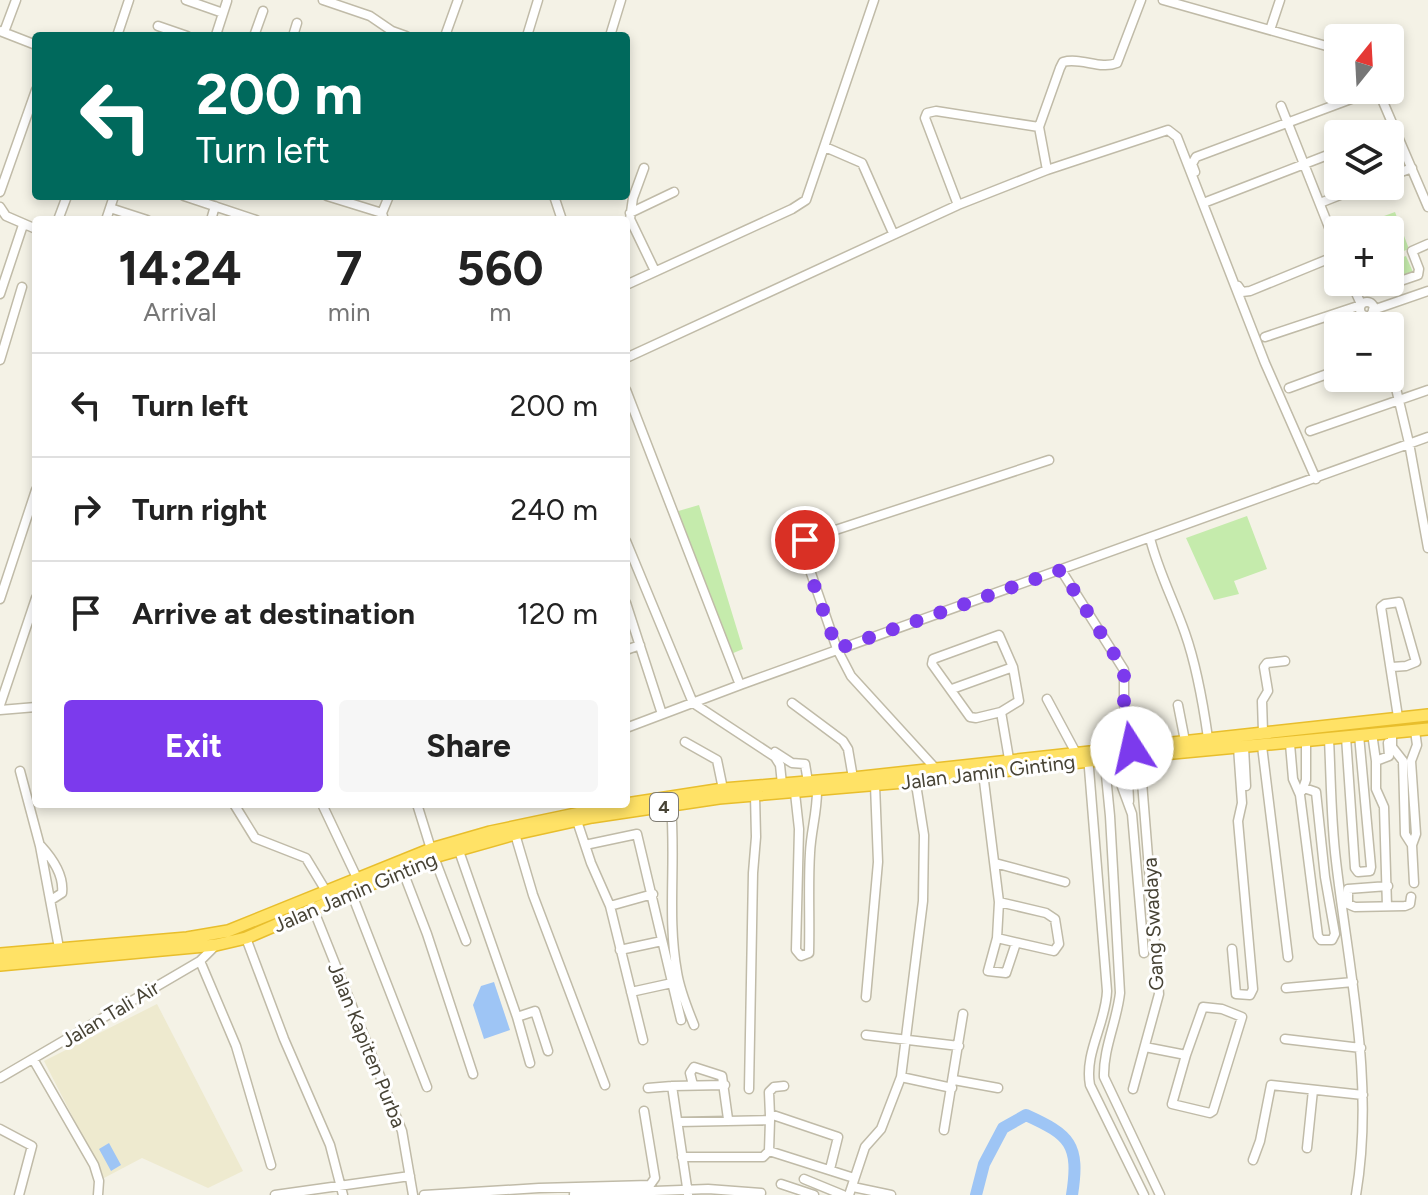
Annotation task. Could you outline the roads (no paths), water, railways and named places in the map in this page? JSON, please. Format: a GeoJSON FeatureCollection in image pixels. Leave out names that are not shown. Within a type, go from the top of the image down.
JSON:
{"type":"FeatureCollection","features":[{"type":"Feature","properties":{"kind":"highway","name":"Jalan Jamin Ginting"},"geometry":{"type":"LineString","coordinates":[[1104,755],[1122,758],[1185,741],[1428,715]]}},
{"type":"Feature","properties":{"kind":"highway","name":"Jalan Jamin Ginting"},"geometry":{"type":"LineString","coordinates":[[630,808],[875,785],[935,768],[1009,759],[1290,744],[1428,729]]}},
{"type":"Feature","properties":{"kind":"highway","name":"Jalan Jamin Ginting"},"geometry":{"type":"LineString","coordinates":[[630,803],[723,789],[853,778],[983,773],[1084,755]]}},
{"type":"Feature","properties":{"kind":"highway","name":"Jalan Jamin Ginting"},"geometry":{"type":"LineString","coordinates":[[0,965],[216,945],[246,938],[310,904],[326,891],[490,832],[588,810],[630,808]]}},
{"type":"Feature","properties":{"kind":"highway","name":"Jalan Jamin Ginting"},"geometry":{"type":"LineString","coordinates":[[0,954],[208,935],[246,926],[351,892],[433,853],[459,851],[515,834],[577,821],[588,810]]}},
{"type":"Feature","properties":{"kind":"street"},"geometry":{"type":"LineString","coordinates":[[16,0],[2,32],[32,43]]}},
{"type":"Feature","properties":{"kind":"street"},"geometry":{"type":"LineString","coordinates":[[118,32],[129,0]]}},
{"type":"Feature","properties":{"kind":"street"},"geometry":{"type":"LineString","coordinates":[[186,0],[223,13]]}},
{"type":"Feature","properties":{"kind":"street"},"geometry":{"type":"LineString","coordinates":[[323,0],[370,16],[395,32]]}},
{"type":"Feature","properties":{"kind":"street"},"geometry":{"type":"LineString","coordinates":[[446,32],[458,0]]}},
{"type":"Feature","properties":{"kind":"street"},"geometry":{"type":"LineString","coordinates":[[528,32],[538,0]]}},
{"type":"Feature","properties":{"kind":"street"},"geometry":{"type":"LineString","coordinates":[[611,32],[621,0]]}},
{"type":"Feature","properties":{"kind":"street"},"geometry":{"type":"LineString","coordinates":[[630,283],[802,204],[810,191],[874,0]]}},
{"type":"Feature","properties":{"kind":"street"},"geometry":{"type":"LineString","coordinates":[[1047,170],[1039,127],[1063,62],[1070,60],[1108,66],[1117,63],[1141,0]]}},
{"type":"Feature","properties":{"kind":"street"},"geometry":{"type":"LineString","coordinates":[[1163,0],[1324,45]]}},
{"type":"Feature","properties":{"kind":"street"},"geometry":{"type":"LineString","coordinates":[[1206,11],[1209,0]]}},
{"type":"Feature","properties":{"kind":"street"},"geometry":{"type":"LineString","coordinates":[[1270,30],[1280,0]]}},
{"type":"Feature","properties":{"kind":"street"},"geometry":{"type":"LineString","coordinates":[[218,32],[227,1]]}},
{"type":"Feature","properties":{"kind":"street"},"geometry":{"type":"LineString","coordinates":[[255,32],[263,11]]}},
{"type":"Feature","properties":{"kind":"street"},"geometry":{"type":"LineString","coordinates":[[294,32],[297,23]]}},
{"type":"Feature","properties":{"kind":"street"},"geometry":{"type":"LineString","coordinates":[[158,26],[175,32]]}},
{"type":"Feature","properties":{"kind":"street"},"geometry":{"type":"LineString","coordinates":[[0,192],[32,101]]}},
{"type":"Feature","properties":{"kind":"street"},"geometry":{"type":"LineString","coordinates":[[1324,258],[1242,292],[1192,164],[1194,158],[1339,104]]}},
{"type":"Feature","properties":{"kind":"street"},"geometry":{"type":"LineString","coordinates":[[1281,106],[1325,216]]}},
{"type":"Feature","properties":{"kind":"street"},"geometry":{"type":"LineString","coordinates":[[958,205],[925,118],[927,113],[936,111],[1039,127]]}},
{"type":"Feature","properties":{"kind":"street"},"geometry":{"type":"LineString","coordinates":[[630,356],[958,205],[1047,170],[1161,131],[1174,133],[1265,363],[1316,479]]}},
{"type":"Feature","properties":{"kind":"street"},"geometry":{"type":"LineString","coordinates":[[825,147],[862,163],[893,233]]}},
{"type":"Feature","properties":{"kind":"street"},"geometry":{"type":"LineString","coordinates":[[1404,149],[1428,207]]}},
{"type":"Feature","properties":{"kind":"street"},"geometry":{"type":"LineString","coordinates":[[1206,202],[1324,156]]}},
{"type":"Feature","properties":{"kind":"street"},"geometry":{"type":"LineString","coordinates":[[644,168],[630,219],[655,271]]}},
{"type":"Feature","properties":{"kind":"street"},"geometry":{"type":"LineString","coordinates":[[1404,171],[1412,168]]}},
{"type":"Feature","properties":{"kind":"street"},"geometry":{"type":"LineString","coordinates":[[630,213],[674,192]]}},
{"type":"Feature","properties":{"kind":"street"},"geometry":{"type":"LineString","coordinates":[[107,216],[113,200]]}},
{"type":"Feature","properties":{"kind":"street"},"geometry":{"type":"LineString","coordinates":[[196,200],[244,216]]}},
{"type":"Feature","properties":{"kind":"street"},"geometry":{"type":"LineString","coordinates":[[338,200],[380,216]]}},
{"type":"Feature","properties":{"kind":"street"},"geometry":{"type":"LineString","coordinates":[[1320,203],[1328,200]]}},
{"type":"Feature","properties":{"kind":"street"},"geometry":{"type":"LineString","coordinates":[[212,216],[215,206]]}},
{"type":"Feature","properties":{"kind":"street"},"geometry":{"type":"LineString","coordinates":[[0,207],[6,216],[32,228]]}},
{"type":"Feature","properties":{"kind":"street"},"geometry":{"type":"LineString","coordinates":[[110,208],[135,216]]}},
{"type":"Feature","properties":{"kind":"street"},"geometry":{"type":"LineString","coordinates":[[0,294],[23,225]]}},
{"type":"Feature","properties":{"kind":"street"},"geometry":{"type":"LineString","coordinates":[[1404,280],[1418,275],[1420,271],[1412,251],[1428,244]]}},
{"type":"Feature","properties":{"kind":"street"},"geometry":{"type":"LineString","coordinates":[[0,360],[22,287]]}},
{"type":"Feature","properties":{"kind":"street"},"geometry":{"type":"LineString","coordinates":[[1373,312],[1428,291]]}},
{"type":"Feature","properties":{"kind":"street"},"geometry":{"type":"LineString","coordinates":[[1357,296],[1363,312]]}},
{"type":"Feature","properties":{"kind":"street"},"geometry":{"type":"LineString","coordinates":[[1265,337],[1361,305]]}},
{"type":"Feature","properties":{"kind":"street"},"geometry":{"type":"LineString","coordinates":[[1289,388],[1324,375]]}},
{"type":"Feature","properties":{"kind":"street"},"geometry":{"type":"LineString","coordinates":[[1310,431],[1428,390]]}},
{"type":"Feature","properties":{"kind":"street"},"geometry":{"type":"LineString","coordinates":[[1396,392],[1428,548]]}},
{"type":"Feature","properties":{"kind":"street"},"geometry":{"type":"LineString","coordinates":[[630,400],[740,685]]}},
{"type":"Feature","properties":{"kind":"street"},"geometry":{"type":"LineString","coordinates":[[630,726],[1428,437]]}},
{"type":"Feature","properties":{"kind":"street"},"geometry":{"type":"LineString","coordinates":[[935,768],[851,676],[837,649],[800,546],[803,541],[1049,460]]}},
{"type":"Feature","properties":{"kind":"street"},"geometry":{"type":"LineString","coordinates":[[0,599],[32,502]]}},
{"type":"Feature","properties":{"kind":"street"},"geometry":{"type":"LineString","coordinates":[[1150,538],[1185,633],[1208,738]]}},
{"type":"Feature","properties":{"kind":"street"},"geometry":{"type":"LineString","coordinates":[[630,550],[695,702],[775,757],[780,765],[782,784]]}},
{"type":"Feature","properties":{"kind":"street"},"geometry":{"type":"LineString","coordinates":[[1061,570],[1124,670],[1124,705],[1136,754],[1127,784],[1144,953]]}},
{"type":"Feature","properties":{"kind":"street"},"geometry":{"type":"LineString","coordinates":[[1392,667],[1416,662],[1399,602],[1381,607],[1398,717]]}},
{"type":"Feature","properties":{"kind":"street"},"geometry":{"type":"LineString","coordinates":[[32,610],[0,707],[32,707]]}},
{"type":"Feature","properties":{"kind":"street"},"geometry":{"type":"LineString","coordinates":[[630,615],[662,714]]}},
{"type":"Feature","properties":{"kind":"street"},"geometry":{"type":"LineString","coordinates":[[995,634],[1001,638],[1013,667],[1019,702],[1001,712],[971,718],[952,689],[932,664],[933,659],[995,634]]}},
{"type":"Feature","properties":{"kind":"street"},"geometry":{"type":"LineString","coordinates":[[630,649],[640,645]]}},
{"type":"Feature","properties":{"kind":"street"},"geometry":{"type":"LineString","coordinates":[[1263,732],[1262,701],[1268,691],[1264,668],[1267,663],[1285,661]]}},
{"type":"Feature","properties":{"kind":"street"},"geometry":{"type":"LineString","coordinates":[[952,689],[1013,667]]}},
{"type":"Feature","properties":{"kind":"street"},"geometry":{"type":"LineString","coordinates":[[1047,699],[1084,755]]}},
{"type":"Feature","properties":{"kind":"street"},"geometry":{"type":"LineString","coordinates":[[695,702],[790,762],[805,764],[808,782]]}},
{"type":"Feature","properties":{"kind":"street"},"geometry":{"type":"LineString","coordinates":[[792,703],[843,741],[848,749],[853,778]]}},
{"type":"Feature","properties":{"kind":"street"},"geometry":{"type":"LineString","coordinates":[[1178,705],[1185,741]]}},
{"type":"Feature","properties":{"kind":"street"},"geometry":{"type":"LineString","coordinates":[[1001,712],[1009,759]]}},
{"type":"Feature","properties":{"kind":"street"},"geometry":{"type":"LineString","coordinates":[[1412,845],[1407,840],[1405,825],[1408,777],[1417,745],[1415,731]]}},
{"type":"Feature","properties":{"kind":"street"},"geometry":{"type":"LineString","coordinates":[[1376,761],[1390,755],[1389,732]]}},
{"type":"Feature","properties":{"kind":"street"},"geometry":{"type":"LineString","coordinates":[[1389,732],[1392,747],[1403,761],[1408,777],[1416,837],[1412,845],[1414,883]]}},
{"type":"Feature","properties":{"kind":"street"},"geometry":{"type":"LineString","coordinates":[[1372,733],[1376,789],[1384,807],[1387,906]]}},
{"type":"Feature","properties":{"kind":"street"},"geometry":{"type":"LineString","coordinates":[[1352,736],[1371,867],[1370,871],[1358,872],[1355,868],[1352,736]]}},
{"type":"Feature","properties":{"kind":"street"},"geometry":{"type":"LineString","coordinates":[[1329,739],[1336,861],[1361,1048],[1363,1095],[1356,1195]]}},
{"type":"Feature","properties":{"kind":"street"},"geometry":{"type":"LineString","coordinates":[[685,742],[717,760],[723,789]]}},
{"type":"Feature","properties":{"kind":"street"},"geometry":{"type":"LineString","coordinates":[[1290,744],[1293,779],[1303,788],[1316,792],[1335,934],[1332,940],[1319,938],[1311,880],[1303,788],[1306,742]]}},
{"type":"Feature","properties":{"kind":"street"},"geometry":{"type":"LineString","coordinates":[[1262,746],[1288,957]]}},
{"type":"Feature","properties":{"kind":"street"},"geometry":{"type":"LineString","coordinates":[[1232,949],[1236,994],[1250,995],[1253,989],[1238,821],[1247,803],[1241,747]]}},
{"type":"Feature","properties":{"kind":"street","name":"Gang Swadaya"},"geometry":{"type":"LineString","coordinates":[[1133,1089],[1159,994],[1136,754]]}},
{"type":"Feature","properties":{"kind":"street","name":"Jalan Jamin Ginting"},"geometry":{"type":"LineString","coordinates":[[1084,755],[1092,794],[1107,991],[1101,1026],[1089,1062],[1090,1085],[1144,1195]]}},
{"type":"Feature","properties":{"kind":"street","name":"Jalan Jamin Ginting"},"geometry":{"type":"LineString","coordinates":[[1104,755],[1120,993],[1104,1077],[1160,1195]]}},
{"type":"Feature","properties":{"kind":"street"},"geometry":{"type":"LineString","coordinates":[[1122,758],[1121,784],[1129,801]]}},
{"type":"Feature","properties":{"kind":"street"},"geometry":{"type":"LineString","coordinates":[[20,771],[40,846],[59,948]]}},
{"type":"Feature","properties":{"kind":"street"},"geometry":{"type":"LineString","coordinates":[[983,773],[999,902],[997,938],[986,975],[1006,973],[1016,943]]}},
{"type":"Feature","properties":{"kind":"street"},"geometry":{"type":"LineString","coordinates":[[850,1189],[865,1147],[881,1129],[901,1077],[923,901],[925,860],[915,776]]}},
{"type":"Feature","properties":{"kind":"street"},"geometry":{"type":"LineString","coordinates":[[1293,779],[1303,788]]}},
{"type":"Feature","properties":{"kind":"street"},"geometry":{"type":"LineString","coordinates":[[866,997],[878,862],[875,785]]}},
{"type":"Feature","properties":{"kind":"street"},"geometry":{"type":"LineString","coordinates":[[795,793],[799,829],[804,859],[809,881],[809,955],[801,956],[796,950],[799,882],[804,859],[811,829],[816,818],[817,791]]}},
{"type":"Feature","properties":{"kind":"street"},"geometry":{"type":"LineString","coordinates":[[1092,794],[1108,792]]}},
{"type":"Feature","properties":{"kind":"street"},"geometry":{"type":"LineString","coordinates":[[749,1089],[755,795]]}},
{"type":"Feature","properties":{"kind":"street"},"geometry":{"type":"LineString","coordinates":[[671,806],[674,951],[679,985],[694,1025]]}},
{"type":"Feature","properties":{"kind":"street"},"geometry":{"type":"LineString","coordinates":[[236,808],[255,838],[306,858],[326,891]]}},
{"type":"Feature","properties":{"kind":"street"},"geometry":{"type":"LineString","coordinates":[[324,808],[357,878]]}},
{"type":"Feature","properties":{"kind":"street"},"geometry":{"type":"LineString","coordinates":[[418,808],[466,941]]}},
{"type":"Feature","properties":{"kind":"street"},"geometry":{"type":"LineString","coordinates":[[1094,818],[1110,816]]}},
{"type":"Feature","properties":{"kind":"street"},"geometry":{"type":"LineString","coordinates":[[577,821],[610,906],[643,1040]]}},
{"type":"Feature","properties":{"kind":"street"},"geometry":{"type":"LineString","coordinates":[[1405,825],[1415,825]]}},
{"type":"Feature","properties":{"kind":"street"},"geometry":{"type":"LineString","coordinates":[[799,829],[811,829]]}},
{"type":"Feature","properties":{"kind":"street"},"geometry":{"type":"LineString","coordinates":[[515,834],[533,895],[605,1085]]}},
{"type":"Feature","properties":{"kind":"street"},"geometry":{"type":"LineString","coordinates":[[585,845],[637,834],[681,1020]]}},
{"type":"Feature","properties":{"kind":"street"},"geometry":{"type":"LineString","coordinates":[[40,846],[53,862],[63,884],[62,893],[51,900]]}},
{"type":"Feature","properties":{"kind":"street"},"geometry":{"type":"LineString","coordinates":[[459,851],[530,1063]]}},
{"type":"Feature","properties":{"kind":"street"},"geometry":{"type":"LineString","coordinates":[[995,863],[1065,882]]}},
{"type":"Feature","properties":{"kind":"street"},"geometry":{"type":"LineString","coordinates":[[402,869],[473,1074]]}},
{"type":"Feature","properties":{"kind":"street"},"geometry":{"type":"LineString","coordinates":[[1311,880],[1325,877]]}},
{"type":"Feature","properties":{"kind":"street"},"geometry":{"type":"LineString","coordinates":[[799,882],[809,881]]}},
{"type":"Feature","properties":{"kind":"street"},"geometry":{"type":"LineString","coordinates":[[1388,886],[1349,888],[1346,892],[1350,907],[1409,906],[1411,897]]}},
{"type":"Feature","properties":{"kind":"street"},"geometry":{"type":"LineString","coordinates":[[351,892],[427,1087]]}},
{"type":"Feature","properties":{"kind":"street"},"geometry":{"type":"LineString","coordinates":[[610,906],[653,894]]}},
{"type":"Feature","properties":{"kind":"street"},"geometry":{"type":"LineString","coordinates":[[997,938],[1051,951],[1057,949],[1059,944],[1055,919],[1046,913],[999,902]]}},
{"type":"Feature","properties":{"kind":"street","name":"Jalan Kapiten Purba"},"geometry":{"type":"LineString","coordinates":[[310,904],[402,1131],[413,1195]]}},
{"type":"Feature","properties":{"kind":"street"},"geometry":{"type":"LineString","coordinates":[[797,905],[809,906]]}},
{"type":"Feature","properties":{"kind":"street"},"geometry":{"type":"LineString","coordinates":[[797,927],[810,928]]}},
{"type":"Feature","properties":{"kind":"street"},"geometry":{"type":"LineString","coordinates":[[246,938],[284,1039],[326,1136],[343,1195]]}},
{"type":"Feature","properties":{"kind":"street"},"geometry":{"type":"LineString","coordinates":[[620,950],[662,941]]}},
{"type":"Feature","properties":{"kind":"street","name":"Jalan Tali Air"},"geometry":{"type":"LineString","coordinates":[[0,1078],[200,961],[216,945]]}},
{"type":"Feature","properties":{"kind":"street"},"geometry":{"type":"LineString","coordinates":[[200,961],[236,1046],[271,1165]]}},
{"type":"Feature","properties":{"kind":"street"},"geometry":{"type":"LineString","coordinates":[[1286,988],[1353,982]]}},
{"type":"Feature","properties":{"kind":"street"},"geometry":{"type":"LineString","coordinates":[[631,992],[672,983]]}},
{"type":"Feature","properties":{"kind":"street"},"geometry":{"type":"LineString","coordinates":[[1203,1007],[1222,1009],[1242,1017],[1210,1113],[1172,1104],[1186,1055],[1203,1007]]}},
{"type":"Feature","properties":{"kind":"street"},"geometry":{"type":"LineString","coordinates":[[517,1017],[535,1011],[548,1051]]}},
{"type":"Feature","properties":{"kind":"street"},"geometry":{"type":"LineString","coordinates":[[944,1130],[963,1014]]}},
{"type":"Feature","properties":{"kind":"street"},"geometry":{"type":"LineString","coordinates":[[866,1035],[959,1046]]}},
{"type":"Feature","properties":{"kind":"street"},"geometry":{"type":"LineString","coordinates":[[1285,1039],[1361,1048]]}},
{"type":"Feature","properties":{"kind":"street"},"geometry":{"type":"LineString","coordinates":[[1145,1047],[1186,1055]]}},
{"type":"Feature","properties":{"kind":"street"},"geometry":{"type":"LineString","coordinates":[[33,1059],[94,1165],[99,1181],[98,1195]]}},
{"type":"Feature","properties":{"kind":"street"},"geometry":{"type":"LineString","coordinates":[[693,1085],[690,1073],[694,1067],[721,1075],[728,1119]]}},
{"type":"Feature","properties":{"kind":"street"},"geometry":{"type":"LineString","coordinates":[[901,1077],[998,1088]]}},
{"type":"Feature","properties":{"kind":"street"},"geometry":{"type":"LineString","coordinates":[[648,1088],[725,1085]]}},
{"type":"Feature","properties":{"kind":"street"},"geometry":{"type":"LineString","coordinates":[[672,1086],[688,1193]]}},
{"type":"Feature","properties":{"kind":"street"},"geometry":{"type":"LineString","coordinates":[[682,1157],[763,1157],[769,1151],[769,1092],[774,1087],[784,1086]]}},
{"type":"Feature","properties":{"kind":"street"},"geometry":{"type":"LineString","coordinates":[[1253,1160],[1264,1124],[1269,1086],[1363,1095]]}},
{"type":"Feature","properties":{"kind":"street"},"geometry":{"type":"LineString","coordinates":[[1307,1148],[1313,1090]]}},
{"type":"Feature","properties":{"kind":"street"},"geometry":{"type":"LineString","coordinates":[[644,1111],[655,1174],[647,1191]]}},
{"type":"Feature","properties":{"kind":"street"},"geometry":{"type":"LineString","coordinates":[[678,1122],[770,1117],[838,1137],[830,1169]]}},
{"type":"Feature","properties":{"kind":"street"},"geometry":{"type":"LineString","coordinates":[[0,1129],[32,1146],[19,1195]]}},
{"type":"Feature","properties":{"kind":"street"},"geometry":{"type":"LineString","coordinates":[[769,1151],[830,1169],[850,1189]]}},
{"type":"Feature","properties":{"kind":"street"},"geometry":{"type":"LineString","coordinates":[[275,1195],[410,1176]]}},
{"type":"Feature","properties":{"kind":"street"},"geometry":{"type":"LineString","coordinates":[[804,1179],[891,1195]]}},
{"type":"Feature","properties":{"kind":"street"},"geometry":{"type":"LineString","coordinates":[[781,1184],[814,1195]]}},
{"type":"Feature","properties":{"kind":"street"},"geometry":{"type":"LineString","coordinates":[[424,1195],[688,1193],[722,1189],[761,1193]]}},
{"type":"Feature","properties":{"kind":"street"},"geometry":{"type":"LineString","coordinates":[[574,1194],[647,1191]]}},
{"type":"Feature","properties":{"kind":"water"},"geometry":{"type":"Polygon","coordinates":[[[494,982],[510,1030],[484,1039],[473,1005],[481,986],[494,982]]]}},
{"type":"Feature","properties":{"kind":"water"},"geometry":{"type":"Polygon","coordinates":[[[109,1143],[121,1165],[111,1171],[99,1149],[109,1143]]]}},
{"type":"Feature","properties":{"kind":"waterway"},"geometry":{"type":"LineString","coordinates":[[976,1195],[984,1164],[1003,1128],[1026,1115],[1053,1129],[1068,1143],[1074,1164],[1072,1195]]}}]}
